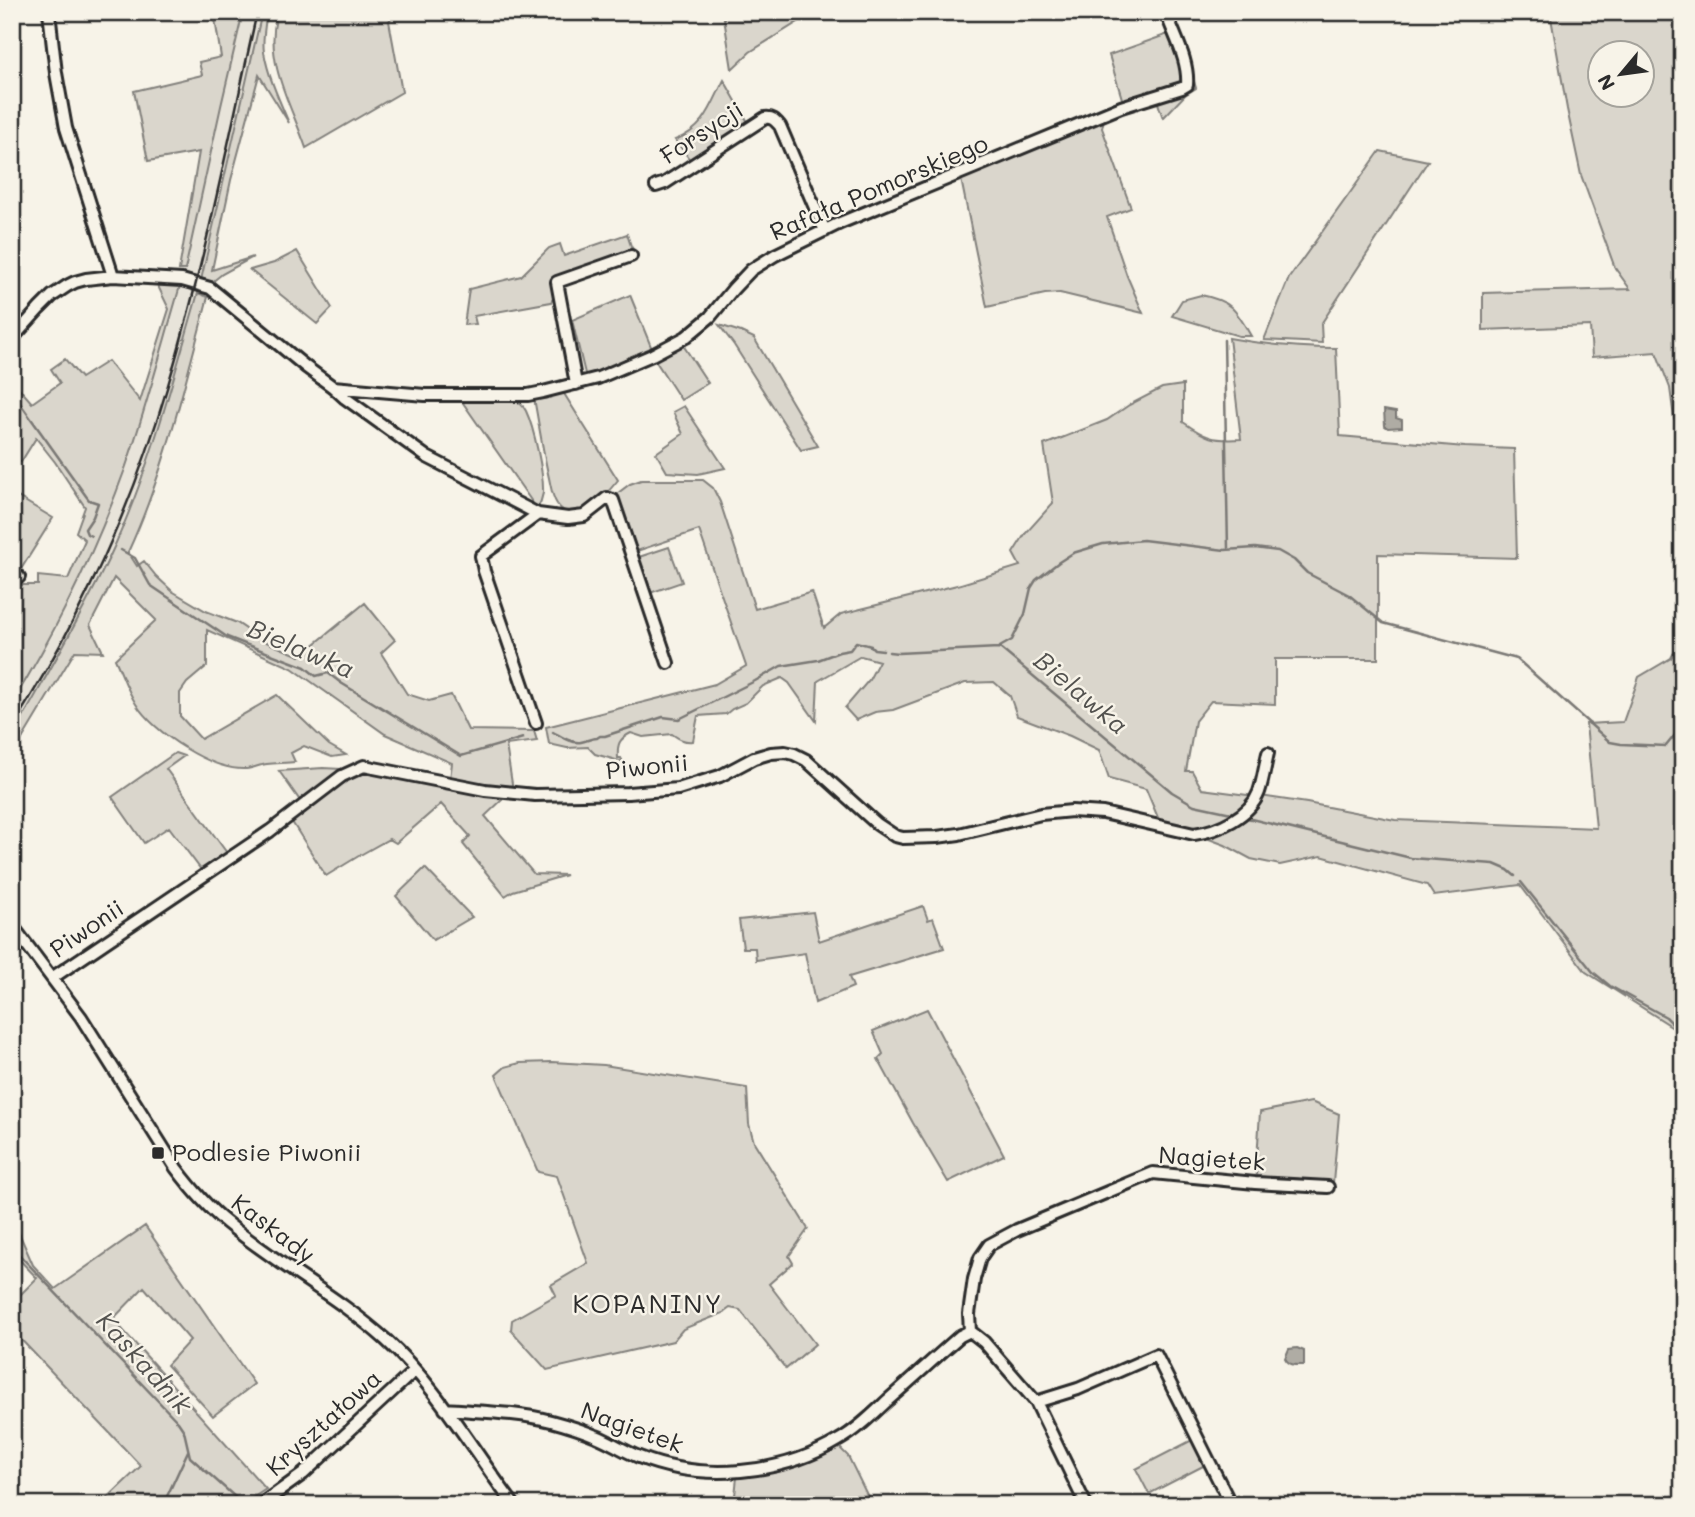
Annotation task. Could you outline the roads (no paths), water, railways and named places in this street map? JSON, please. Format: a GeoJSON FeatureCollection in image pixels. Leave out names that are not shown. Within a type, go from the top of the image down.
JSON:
{"type":"FeatureCollection","features":[{"type":"Feature","properties":{"kind":"street"},"geometry":{"type":"LineString","coordinates":[[49,12],[66,128],[113,276]]}},
{"type":"Feature","properties":{"kind":"street","name":"Rafała Pomorskiego"},"geometry":{"type":"LineString","coordinates":[[333,387],[425,394],[528,395],[598,379],[625,368],[686,337],[709,317],[751,270],[775,255],[863,213],[1121,107],[1187,85],[1180,47],[1166,12]]}},
{"type":"Feature","properties":{"kind":"street","name":"Forsycji"},"geometry":{"type":"LineString","coordinates":[[656,186],[770,117],[780,126],[824,231]]}},
{"type":"Feature","properties":{"kind":"street"},"geometry":{"type":"LineString","coordinates":[[576,384],[557,282],[631,256]]}},
{"type":"Feature","properties":{"kind":"street"},"geometry":{"type":"LineString","coordinates":[[12,339],[39,309],[66,286],[86,279],[113,276],[182,280],[210,288],[297,361],[427,457],[538,514],[568,518],[584,516],[607,498],[613,500],[668,663]]}},
{"type":"Feature","properties":{"kind":"street"},"geometry":{"type":"LineString","coordinates":[[536,723],[481,556],[538,514]]}},
{"type":"Feature","properties":{"kind":"street","name":"Piwonii"},"geometry":{"type":"LineString","coordinates":[[52,978],[270,831],[342,776],[364,766],[515,794],[628,793],[678,789],[720,776],[754,758],[785,752],[806,760],[877,824],[903,838],[959,834],[1041,814],[1072,811],[1102,813],[1194,834],[1225,826],[1253,801],[1258,793],[1268,753]]}},
{"type":"Feature","properties":{"kind":"street","name":"Kaskady"},"geometry":{"type":"LineString","coordinates":[[12,925],[87,1026],[176,1168],[193,1190],[228,1224],[371,1326],[396,1349],[445,1409],[514,1505]]}},
{"type":"Feature","properties":{"kind":"street","name":"Nagietek"},"geometry":{"type":"LineString","coordinates":[[445,1409],[551,1421],[596,1436],[639,1457],[687,1471],[722,1473],[786,1463],[814,1454],[842,1439],[960,1336],[970,1331],[974,1279],[980,1258],[989,1245],[1017,1230],[1153,1173],[1328,1187]]}},
{"type":"Feature","properties":{"kind":"street"},"geometry":{"type":"LineString","coordinates":[[970,1331],[984,1342],[1037,1402],[1086,1505]]}},
{"type":"Feature","properties":{"kind":"street"},"geometry":{"type":"LineString","coordinates":[[1037,1402],[1103,1379],[1156,1355],[1231,1505]]}},
{"type":"Feature","properties":{"kind":"street","name":"Kryształowa"},"geometry":{"type":"LineString","coordinates":[[260,1505],[303,1474],[415,1370]]}},
{"type":"Feature","properties":{"kind":"waterway"},"geometry":{"type":"LineString","coordinates":[[1224,340],[1228,549]]}},
{"type":"Feature","properties":{"kind":"waterway","name":"Bielawka"},"geometry":{"type":"LineString","coordinates":[[12,392],[89,500],[98,503],[85,529],[91,536]]}},
{"type":"Feature","properties":{"kind":"waterway"},"geometry":{"type":"LineString","coordinates":[[998,648],[1012,640],[1025,614],[1031,588],[1036,580],[1073,553],[1103,544],[1143,540],[1225,550],[1255,548],[1278,551],[1294,560],[1307,573],[1349,595],[1383,623],[1517,659],[1610,742],[1666,746],[1683,725]]}},
{"type":"Feature","properties":{"kind":"waterway","name":"Bielawka"},"geometry":{"type":"LineString","coordinates":[[121,550],[135,558],[150,585],[227,637],[305,667],[316,676],[328,673],[461,756],[523,738]]}},
{"type":"Feature","properties":{"kind":"waterway","name":"Bielawka"},"geometry":{"type":"LineString","coordinates":[[553,732],[570,741],[581,742],[663,717],[679,719],[781,666],[818,660],[850,650],[856,642],[883,650]]}},
{"type":"Feature","properties":{"kind":"waterway","name":"Bielawka"},"geometry":{"type":"LineString","coordinates":[[889,652],[1001,649],[1172,792],[1194,805],[1236,814]]}},
{"type":"Feature","properties":{"kind":"waterway","name":"Bielawka"},"geometry":{"type":"LineString","coordinates":[[1243,817],[1411,858],[1494,864],[1515,876]]}},
{"type":"Feature","properties":{"kind":"waterway","name":"Bielawka"},"geometry":{"type":"LineString","coordinates":[[1521,882],[1593,972],[1610,986],[1666,1017],[1683,1030]]}},
{"type":"Feature","properties":{"kind":"waterway","name":"Kaskadnik"},"geometry":{"type":"LineString","coordinates":[[12,1247],[178,1422],[184,1431],[190,1457],[244,1505]]}},
{"type":"Feature","properties":{"kind":"waterway"},"geometry":{"type":"LineString","coordinates":[[163,1505],[188,1451]]}},
{"type":"Feature","properties":{"kind":"railway"},"geometry":{"type":"LineString","coordinates":[[12,727],[82,604],[121,518],[154,430],[194,292],[257,12]]}},
{"type":"Feature","properties":{"kind":"place","name":"Podlesie Piwonii"},"geometry":{"type":"Point","coordinates":[158,1153]}},
{"type":"Feature","properties":{"kind":"district","name":"KOPANINY"},"geometry":{"type":"Point","coordinates":[648,1304]}}]}
